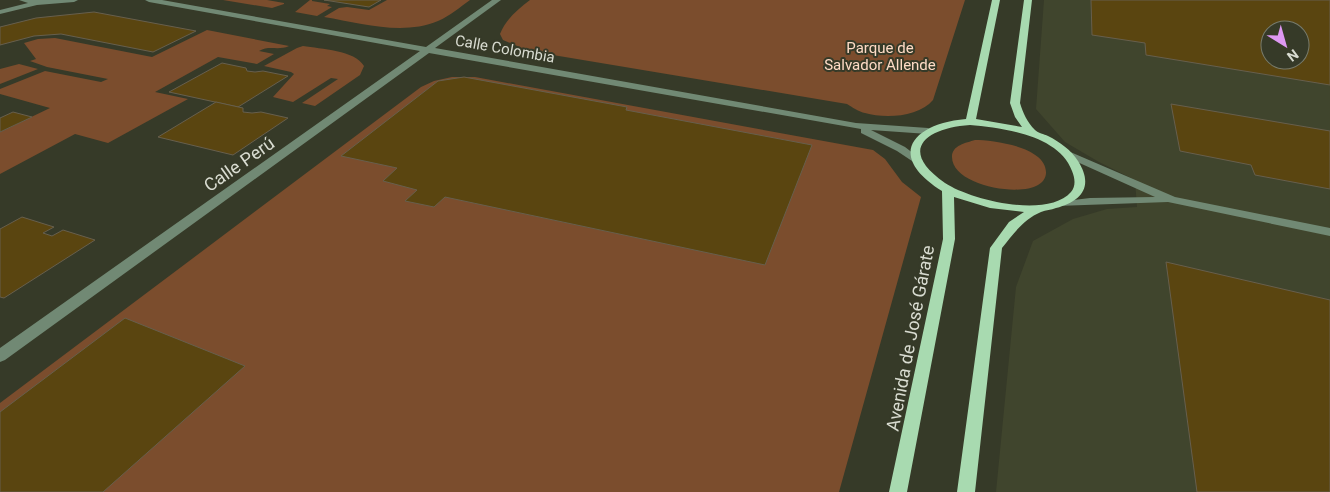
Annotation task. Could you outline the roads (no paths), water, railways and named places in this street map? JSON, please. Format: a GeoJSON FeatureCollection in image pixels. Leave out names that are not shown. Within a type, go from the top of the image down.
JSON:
{"type":"FeatureCollection","features":[{"type":"Feature","properties":{"kind":"main road"},"geometry":{"type":"LineString","coordinates":[[970,122],[996,0]]}},
{"type":"Feature","properties":{"kind":"main road"},"geometry":{"type":"LineString","coordinates":[[1028,0],[1015,103],[1020,117],[1032,133]]}},
{"type":"Feature","properties":{"kind":"main road"},"geometry":{"type":"LineString","coordinates":[[970,122],[1001,124],[1032,133],[1052,142],[1068,154],[1079,168],[1082,182],[1076,194],[1061,204],[1037,209],[1006,208],[975,202],[948,190],[929,177],[918,162],[915,150],[919,140],[928,131],[946,124],[970,122]]}},
{"type":"Feature","properties":{"kind":"main road","name":"Avenida de José Gárate"},"geometry":{"type":"LineString","coordinates":[[898,492],[949,240],[948,190]]}},
{"type":"Feature","properties":{"kind":"main road"},"geometry":{"type":"LineString","coordinates":[[966,492],[996,248],[1014,225],[1037,209]]}},
{"type":"Feature","properties":{"kind":"street"},"geometry":{"type":"LineString","coordinates":[[23,0],[37,3]]}},
{"type":"Feature","properties":{"kind":"street"},"geometry":{"type":"LineString","coordinates":[[0,12],[37,3],[74,0]]}},
{"type":"Feature","properties":{"kind":"street","name":"Calle Colombia"},"geometry":{"type":"LineString","coordinates":[[149,0],[856,126],[928,131]]}},
{"type":"Feature","properties":{"kind":"street","name":"Calle Perú"},"geometry":{"type":"LineString","coordinates":[[0,356],[498,0]]}},
{"type":"Feature","properties":{"kind":"street","name":"Calle Colombia"},"geometry":{"type":"LineString","coordinates":[[856,126],[890,143],[918,162]]}},
{"type":"Feature","properties":{"kind":"street"},"geometry":{"type":"LineString","coordinates":[[1068,154],[1172,200]]}},
{"type":"Feature","properties":{"kind":"street"},"geometry":{"type":"LineString","coordinates":[[1061,204],[1090,201],[1172,200],[1330,232]]}},
{"type":"Feature","properties":{"kind":"park label","name":"Parque de Salvador Allende"},"geometry":{"type":"Point","coordinates":[880,56]}}]}
